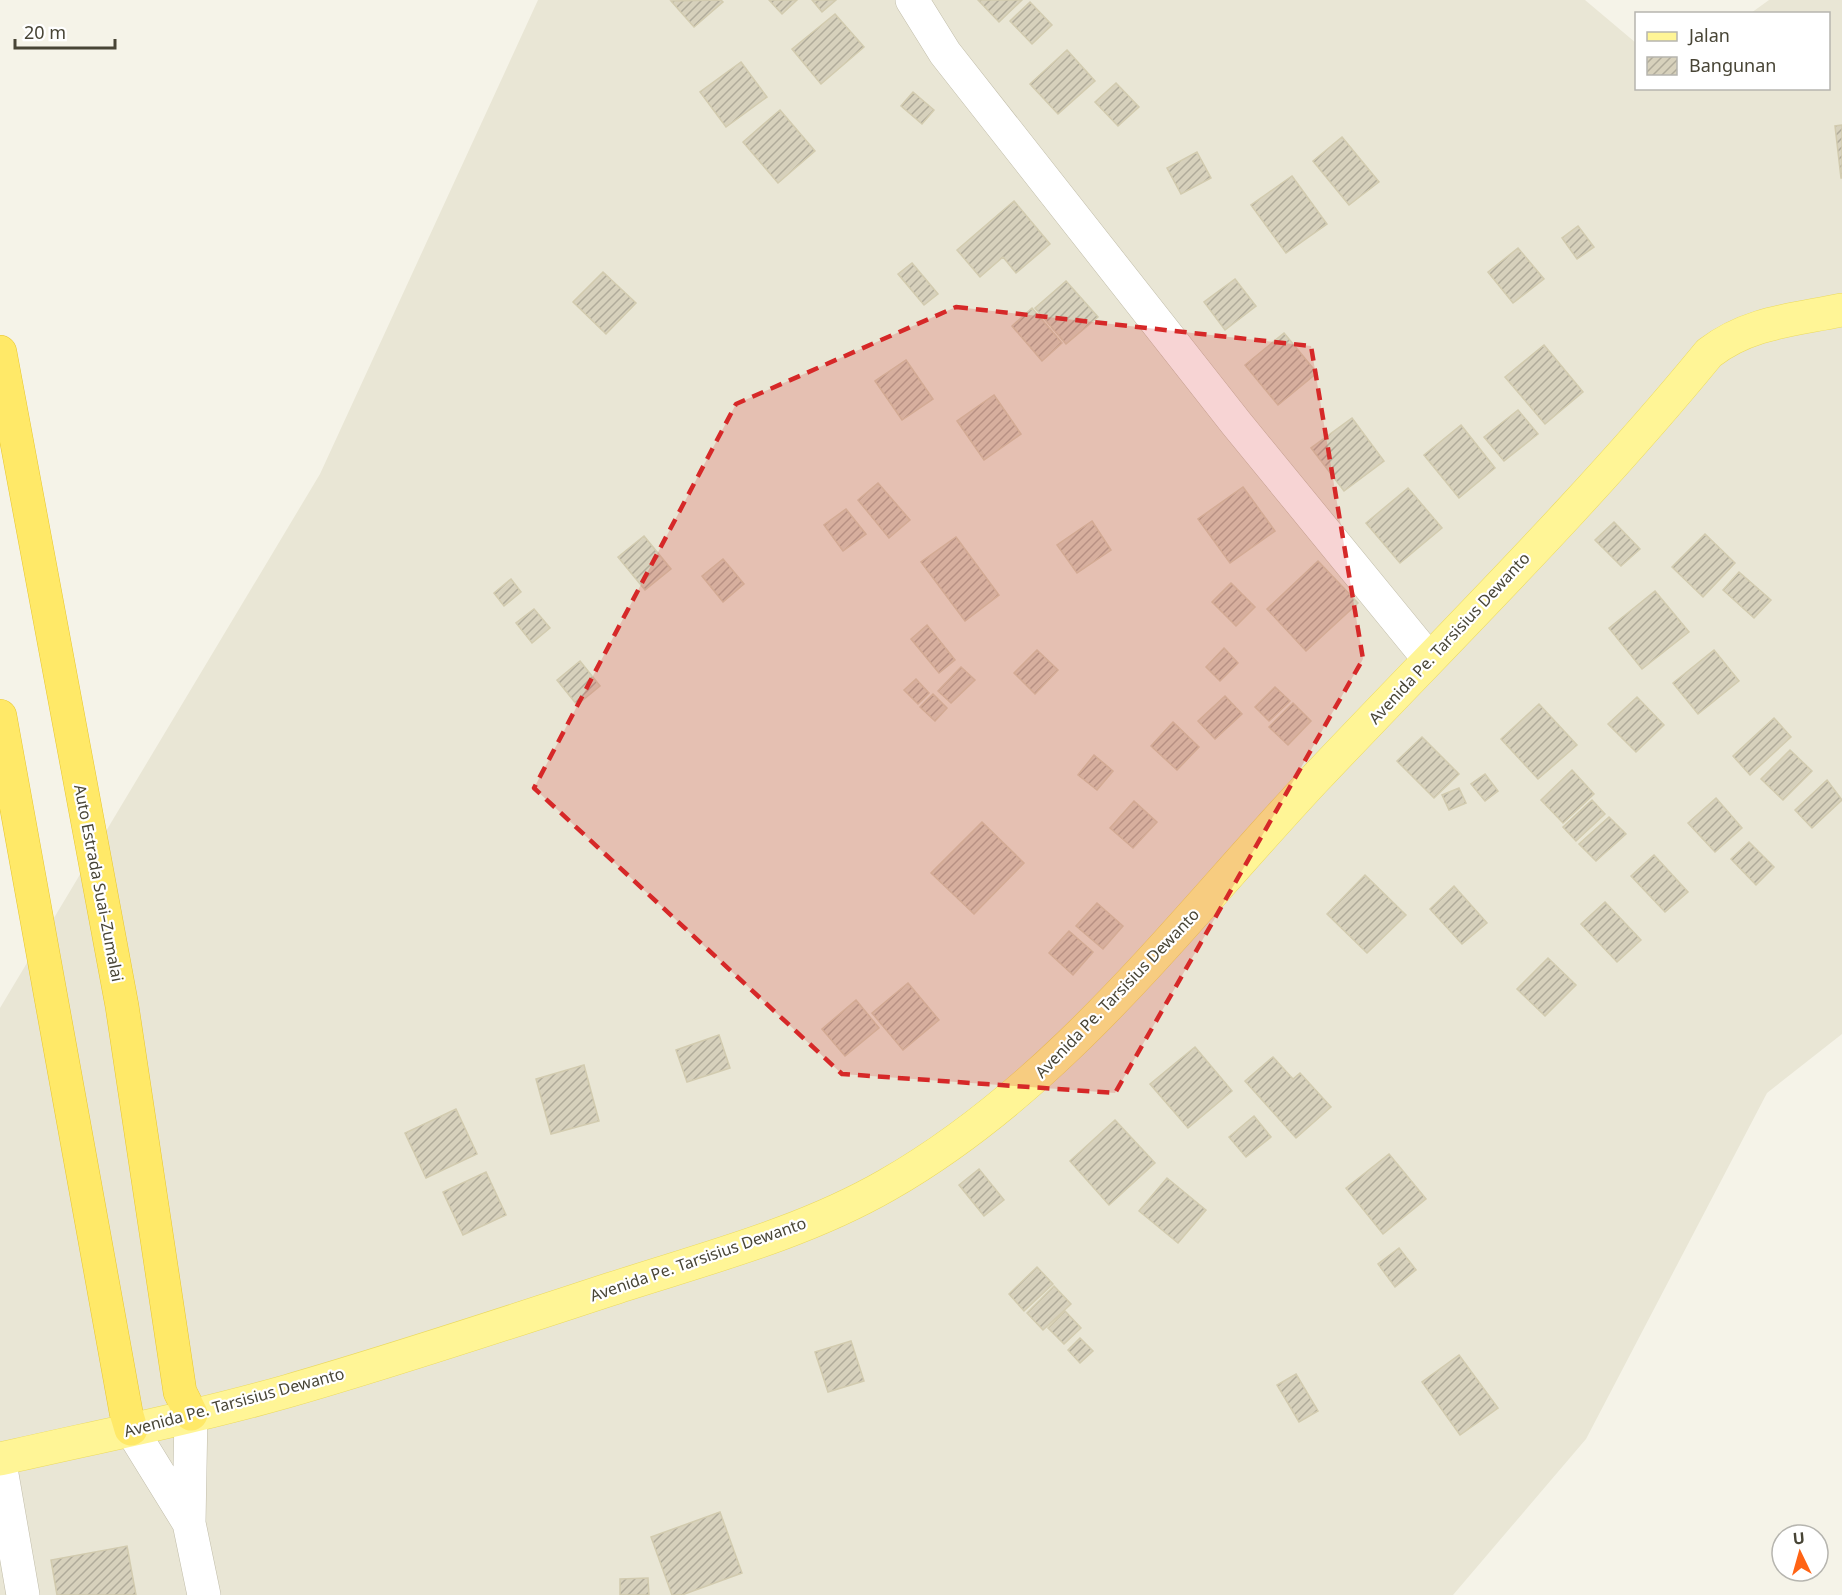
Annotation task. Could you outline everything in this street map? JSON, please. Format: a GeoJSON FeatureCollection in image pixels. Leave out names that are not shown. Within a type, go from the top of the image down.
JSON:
{"type":"FeatureCollection","features":[{"type":"Feature","properties":{"kind":"highway","name":"Auto Estrada Suai–Zumalai"},"geometry":{"type":"LineString","coordinates":[[0,352],[122,1006],[180,1392],[191,1414]]}},
{"type":"Feature","properties":{"kind":"highway"},"geometry":{"type":"LineString","coordinates":[[0,716],[126,1412],[131,1429]]}},
{"type":"Feature","properties":{"kind":"main road","name":"Avenida Pe. Tarsisius Dewanto"},"geometry":{"type":"LineString","coordinates":[[0,1458],[131,1429],[329,1378],[724,1252],[831,1212],[882,1188],[929,1160],[1012,1099],[1094,1021],[1312,783],[1619,458],[1709,353],[1742,332],[1767,323],[1829,312]]}},
{"type":"Feature","properties":{"kind":"street"},"geometry":{"type":"LineString","coordinates":[[912,0],[960,72],[1236,423],[1429,659]]}},
{"type":"Feature","properties":{"kind":"street"},"geometry":{"type":"LineString","coordinates":[[191,1414],[189,1523],[204,1595]]}},
{"type":"Feature","properties":{"kind":"street"},"geometry":{"type":"LineString","coordinates":[[131,1429],[189,1523]]}},
{"type":"Feature","properties":{"kind":"street"},"geometry":{"type":"LineString","coordinates":[[0,1463],[23,1595]]}},
{"type":"Feature","properties":{"kind":"highlighted area"},"geometry":{"type":"Polygon","coordinates":[[[956,307],[1311,346],[1363,659],[1115,1093],[842,1074],[534,788],[736,404],[956,307]]]}},
{"type":"Feature","properties":{"kind":"shaded area"},"geometry":{"type":"Polygon","coordinates":[[[538,0],[1585,0],[1635,42],[1635,90],[1830,90],[1830,12],[1752,12],[1769,0],[1842,0],[1842,1034],[1767,1093],[1586,1439],[1453,1595],[0,1595],[0,1008],[320,474],[538,0]]]}},
{"type":"Feature","properties":{"kind":"building"},"geometry":{"type":"Polygon","coordinates":[[[721,0],[723,2],[694,27],[671,1],[721,0]]]}},
{"type":"Feature","properties":{"kind":"building"},"geometry":{"type":"Polygon","coordinates":[[[769,0],[797,0],[782,14],[769,0]]]}},
{"type":"Feature","properties":{"kind":"building"},"geometry":{"type":"Polygon","coordinates":[[[812,0],[836,0],[822,12],[812,0]]]}},
{"type":"Feature","properties":{"kind":"building"},"geometry":{"type":"Polygon","coordinates":[[[978,0],[1022,0],[999,22],[978,0]]]}},
{"type":"Feature","properties":{"kind":"building"},"geometry":{"type":"Polygon","coordinates":[[[1030,2],[1052,25],[1032,44],[1010,21],[1030,2]]]}},
{"type":"Feature","properties":{"kind":"building"},"geometry":{"type":"Polygon","coordinates":[[[835,14],[864,47],[821,84],[792,49],[835,14]]]}},
{"type":"Feature","properties":{"kind":"building"},"geometry":{"type":"Polygon","coordinates":[[[1067,50],[1095,81],[1058,114],[1030,84],[1067,50]]]}},
{"type":"Feature","properties":{"kind":"building"},"geometry":{"type":"Polygon","coordinates":[[[741,62],[767,97],[726,127],[700,92],[741,62]]]}},
{"type":"Feature","properties":{"kind":"building"},"geometry":{"type":"Polygon","coordinates":[[[1116,83],[1139,107],[1118,126],[1095,102],[1116,83]]]}},
{"type":"Feature","properties":{"kind":"building"},"geometry":{"type":"Polygon","coordinates":[[[913,92],[934,110],[922,124],[901,106],[913,92]]]}},
{"type":"Feature","properties":{"kind":"building"},"geometry":{"type":"Polygon","coordinates":[[[780,110],[815,151],[778,183],[743,142],[780,110]]]}},
{"type":"Feature","properties":{"kind":"building"},"geometry":{"type":"Polygon","coordinates":[[[1842,125],[1842,178],[1841,178],[1835,126],[1842,125]]]}},
{"type":"Feature","properties":{"kind":"building"},"geometry":{"type":"Polygon","coordinates":[[[1342,137],[1379,182],[1349,205],[1313,161],[1342,137]]]}},
{"type":"Feature","properties":{"kind":"building"},"geometry":{"type":"Polygon","coordinates":[[[1197,152],[1211,178],[1181,194],[1167,168],[1197,152]]]}},
{"type":"Feature","properties":{"kind":"building"},"geometry":{"type":"Polygon","coordinates":[[[1292,176],[1327,224],[1286,253],[1251,205],[1292,176]]]}},
{"type":"Feature","properties":{"kind":"building"},"geometry":{"type":"Polygon","coordinates":[[[1014,201],[1050,244],[1016,273],[1003,257],[980,277],[957,250],[1014,201]]]}},
{"type":"Feature","properties":{"kind":"building"},"geometry":{"type":"Polygon","coordinates":[[[1578,226],[1594,247],[1577,259],[1562,238],[1578,226]]]}},
{"type":"Feature","properties":{"kind":"building"},"geometry":{"type":"Polygon","coordinates":[[[1518,248],[1544,279],[1513,303],[1488,272],[1518,248]]]}},
{"type":"Feature","properties":{"kind":"building"},"geometry":{"type":"Polygon","coordinates":[[[912,263],[938,294],[924,305],[898,274],[912,263]]]}},
{"type":"Feature","properties":{"kind":"building"},"geometry":{"type":"Polygon","coordinates":[[[603,272],[636,303],[606,334],[573,302],[603,272]]]}},
{"type":"Feature","properties":{"kind":"building"},"geometry":{"type":"Polygon","coordinates":[[[1235,279],[1256,306],[1225,330],[1204,302],[1235,279]]]}},
{"type":"Feature","properties":{"kind":"building"},"geometry":{"type":"Polygon","coordinates":[[[1066,281],[1098,317],[1066,344],[1035,308],[1066,281]]]}},
{"type":"Feature","properties":{"kind":"building"},"geometry":{"type":"Polygon","coordinates":[[[1032,308],[1062,343],[1042,361],[1012,326],[1032,308]]]}},
{"type":"Feature","properties":{"kind":"building"},"geometry":{"type":"Polygon","coordinates":[[[1284,333],[1317,373],[1278,405],[1245,365],[1284,333]]]}},
{"type":"Feature","properties":{"kind":"building"},"geometry":{"type":"Polygon","coordinates":[[[1544,345],[1583,392],[1545,424],[1505,377],[1544,345]]]}},
{"type":"Feature","properties":{"kind":"building"},"geometry":{"type":"Polygon","coordinates":[[[906,360],[933,399],[902,420],[875,381],[906,360]]]}},
{"type":"Feature","properties":{"kind":"building"},"geometry":{"type":"Polygon","coordinates":[[[994,395],[1021,434],[984,460],[957,421],[994,395]]]}},
{"type":"Feature","properties":{"kind":"building"},"geometry":{"type":"Polygon","coordinates":[[[1518,410],[1538,434],[1504,461],[1484,437],[1518,410]]]}},
{"type":"Feature","properties":{"kind":"building"},"geometry":{"type":"Polygon","coordinates":[[[1352,418],[1384,461],[1344,491],[1311,448],[1352,418]]]}},
{"type":"Feature","properties":{"kind":"building"},"geometry":{"type":"Polygon","coordinates":[[[1461,425],[1495,468],[1459,498],[1424,455],[1461,425]]]}},
{"type":"Feature","properties":{"kind":"building"},"geometry":{"type":"Polygon","coordinates":[[[878,483],[910,520],[889,538],[858,500],[878,483]]]}},
{"type":"Feature","properties":{"kind":"building"},"geometry":{"type":"Polygon","coordinates":[[[1243,487],[1275,531],[1230,563],[1198,519],[1243,487]]]}},
{"type":"Feature","properties":{"kind":"building"},"geometry":{"type":"Polygon","coordinates":[[[1408,488],[1442,528],[1400,563],[1366,523],[1408,488]]]}},
{"type":"Feature","properties":{"kind":"building"},"geometry":{"type":"Polygon","coordinates":[[[846,509],[866,534],[843,551],[824,525],[846,509]]]}},
{"type":"Feature","properties":{"kind":"building"},"geometry":{"type":"Polygon","coordinates":[[[1092,521],[1111,550],[1077,573],[1057,545],[1092,521]]]}},
{"type":"Feature","properties":{"kind":"building"},"geometry":{"type":"Polygon","coordinates":[[[1614,522],[1640,549],[1621,566],[1595,540],[1614,522]]]}},
{"type":"Feature","properties":{"kind":"building"},"geometry":{"type":"Polygon","coordinates":[[[1705,534],[1735,563],[1703,597],[1672,567],[1705,534]]]}},
{"type":"Feature","properties":{"kind":"building"},"geometry":{"type":"Polygon","coordinates":[[[644,536],[671,569],[645,590],[618,557],[644,536]]]}},
{"type":"Feature","properties":{"kind":"building"},"geometry":{"type":"Polygon","coordinates":[[[956,537],[999,595],[965,621],[921,562],[956,537]]]}},
{"type":"Feature","properties":{"kind":"building"},"geometry":{"type":"Polygon","coordinates":[[[723,559],[744,584],[723,602],[702,576],[723,559]]]}},
{"type":"Feature","properties":{"kind":"building"},"geometry":{"type":"Polygon","coordinates":[[[1318,561],[1358,603],[1306,651],[1267,609],[1318,561]]]}},
{"type":"Feature","properties":{"kind":"building"},"geometry":{"type":"Polygon","coordinates":[[[1739,572],[1771,600],[1754,618],[1723,590],[1739,572]]]}},
{"type":"Feature","properties":{"kind":"building"},"geometry":{"type":"Polygon","coordinates":[[[511,579],[521,592],[504,606],[494,593],[511,579]]]}},
{"type":"Feature","properties":{"kind":"building"},"geometry":{"type":"Polygon","coordinates":[[[1231,583],[1255,607],[1236,626],[1212,602],[1231,583]]]}},
{"type":"Feature","properties":{"kind":"building"},"geometry":{"type":"Polygon","coordinates":[[[1655,591],[1689,632],[1642,669],[1609,628],[1655,591]]]}},
{"type":"Feature","properties":{"kind":"building"},"geometry":{"type":"Polygon","coordinates":[[[534,609],[550,628],[532,643],[516,623],[534,609]]]}},
{"type":"Feature","properties":{"kind":"building"},"geometry":{"type":"Polygon","coordinates":[[[927,625],[955,660],[939,673],[911,639],[927,625]]]}},
{"type":"Feature","properties":{"kind":"building"},"geometry":{"type":"Polygon","coordinates":[[[1224,648],[1238,663],[1220,681],[1206,667],[1224,648]]]}},
{"type":"Feature","properties":{"kind":"building"},"geometry":{"type":"Polygon","coordinates":[[[1037,650],[1058,670],[1035,694],[1014,673],[1037,650]]]}},
{"type":"Feature","properties":{"kind":"building"},"geometry":{"type":"Polygon","coordinates":[[[1714,650],[1739,681],[1698,714],[1673,683],[1714,650]]]}},
{"type":"Feature","properties":{"kind":"building"},"geometry":{"type":"Polygon","coordinates":[[[580,661],[600,686],[577,705],[557,680],[580,661]]]}},
{"type":"Feature","properties":{"kind":"building"},"geometry":{"type":"Polygon","coordinates":[[[961,667],[975,680],[951,703],[938,691],[961,667]]]}},
{"type":"Feature","properties":{"kind":"building"},"geometry":{"type":"Polygon","coordinates":[[[916,679],[929,693],[918,704],[904,690],[916,679]]]}},
{"type":"Feature","properties":{"kind":"building"},"geometry":{"type":"Polygon","coordinates":[[[1275,687],[1290,701],[1269,721],[1255,707],[1275,687]]]}},
{"type":"Feature","properties":{"kind":"building"},"geometry":{"type":"Polygon","coordinates":[[[933,694],[947,708],[935,721],[920,707],[933,694]]]}},
{"type":"Feature","properties":{"kind":"building"},"geometry":{"type":"Polygon","coordinates":[[[1225,696],[1242,714],[1215,739],[1198,721],[1225,696]]]}},
{"type":"Feature","properties":{"kind":"building"},"geometry":{"type":"Polygon","coordinates":[[[1637,697],[1664,725],[1636,752],[1608,724],[1637,697]]]}},
{"type":"Feature","properties":{"kind":"building"},"geometry":{"type":"Polygon","coordinates":[[[1293,703],[1311,721],[1288,745],[1269,727],[1293,703]]]}},
{"type":"Feature","properties":{"kind":"building"},"geometry":{"type":"Polygon","coordinates":[[[1539,704],[1577,745],[1538,779],[1501,739],[1539,704]]]}},
{"type":"Feature","properties":{"kind":"building"},"geometry":{"type":"Polygon","coordinates":[[[1774,718],[1791,737],[1750,775],[1733,756],[1774,718]]]}},
{"type":"Feature","properties":{"kind":"building"},"geometry":{"type":"Polygon","coordinates":[[[1173,722],[1199,747],[1177,770],[1151,746],[1173,722]]]}},
{"type":"Feature","properties":{"kind":"building"},"geometry":{"type":"Polygon","coordinates":[[[1422,737],[1459,774],[1434,798],[1397,761],[1422,737]]]}},
{"type":"Feature","properties":{"kind":"building"},"geometry":{"type":"Polygon","coordinates":[[[1790,750],[1812,771],[1783,800],[1761,779],[1790,750]]]}},
{"type":"Feature","properties":{"kind":"building"},"geometry":{"type":"Polygon","coordinates":[[[1094,755],[1113,771],[1097,790],[1078,775],[1094,755]]]}},
{"type":"Feature","properties":{"kind":"building"},"geometry":{"type":"Polygon","coordinates":[[[1572,770],[1594,794],[1563,823],[1541,800],[1572,770]]]}},
{"type":"Feature","properties":{"kind":"building"},"geometry":{"type":"Polygon","coordinates":[[[1485,774],[1498,791],[1485,801],[1471,784],[1485,774]]]}},
{"type":"Feature","properties":{"kind":"building"},"geometry":{"type":"Polygon","coordinates":[[[1827,780],[1842,800],[1812,828],[1795,810],[1827,780]]]}},
{"type":"Feature","properties":{"kind":"building"},"geometry":{"type":"Polygon","coordinates":[[[1459,788],[1466,803],[1449,810],[1442,795],[1459,788]]]}},
{"type":"Feature","properties":{"kind":"building"},"geometry":{"type":"Polygon","coordinates":[[[1716,798],[1742,828],[1715,852],[1688,823],[1716,798]]]}},
{"type":"Feature","properties":{"kind":"building"},"geometry":{"type":"Polygon","coordinates":[[[1592,800],[1605,814],[1576,841],[1563,827],[1592,800]]]}},
{"type":"Feature","properties":{"kind":"building"},"geometry":{"type":"Polygon","coordinates":[[[1134,801],[1157,822],[1133,848],[1110,828],[1134,801]]]}},
{"type":"Feature","properties":{"kind":"building"},"geometry":{"type":"Polygon","coordinates":[[[1609,817],[1626,834],[1596,861],[1579,844],[1609,817]]]}},
{"type":"Feature","properties":{"kind":"building"},"geometry":{"type":"Polygon","coordinates":[[[982,822],[1024,863],[974,914],[931,873],[982,822]]]}},
{"type":"Feature","properties":{"kind":"building"},"geometry":{"type":"Polygon","coordinates":[[[1749,842],[1774,867],[1756,885],[1731,859],[1749,842]]]}},
{"type":"Feature","properties":{"kind":"building"},"geometry":{"type":"Polygon","coordinates":[[[1654,855],[1688,892],[1665,912],[1631,876],[1654,855]]]}},
{"type":"Feature","properties":{"kind":"building"},"geometry":{"type":"Polygon","coordinates":[[[1365,875],[1406,915],[1367,953],[1327,914],[1365,875]]]}},
{"type":"Feature","properties":{"kind":"building"},"geometry":{"type":"Polygon","coordinates":[[[1454,886],[1487,923],[1462,944],[1430,909],[1454,886]]]}},
{"type":"Feature","properties":{"kind":"building"},"geometry":{"type":"Polygon","coordinates":[[[1605,902],[1641,940],[1617,962],[1581,924],[1605,902]]]}},
{"type":"Feature","properties":{"kind":"building"},"geometry":{"type":"Polygon","coordinates":[[[1097,903],[1123,926],[1103,949],[1076,926],[1097,903]]]}},
{"type":"Feature","properties":{"kind":"building"},"geometry":{"type":"Polygon","coordinates":[[[1069,931],[1093,952],[1073,975],[1049,953],[1069,931]]]}},
{"type":"Feature","properties":{"kind":"building"},"geometry":{"type":"Polygon","coordinates":[[[1548,958],[1576,985],[1545,1016],[1517,989],[1548,958]]]}},
{"type":"Feature","properties":{"kind":"building"},"geometry":{"type":"Polygon","coordinates":[[[908,983],[939,1020],[903,1050],[872,1013],[908,983]]]}},
{"type":"Feature","properties":{"kind":"building"},"geometry":{"type":"Polygon","coordinates":[[[856,1000],[879,1028],[845,1056],[822,1029],[856,1000]]]}},
{"type":"Feature","properties":{"kind":"building"},"geometry":{"type":"Polygon","coordinates":[[[719,1035],[730,1068],[687,1082],[676,1050],[719,1035]]]}},
{"type":"Feature","properties":{"kind":"building"},"geometry":{"type":"Polygon","coordinates":[[[1195,1047],[1232,1091],[1188,1128],[1150,1084],[1195,1047]]]}},
{"type":"Feature","properties":{"kind":"building"},"geometry":{"type":"Polygon","coordinates":[[[1273,1057],[1293,1079],[1300,1073],[1331,1107],[1296,1138],[1245,1081],[1273,1057]]]}},
{"type":"Feature","properties":{"kind":"building"},"geometry":{"type":"Polygon","coordinates":[[[584,1065],[599,1121],[551,1134],[536,1079],[584,1065]]]}},
{"type":"Feature","properties":{"kind":"building"},"geometry":{"type":"Polygon","coordinates":[[[456,1109],[477,1154],[426,1178],[405,1133],[456,1109]]]}},
{"type":"Feature","properties":{"kind":"building"},"geometry":{"type":"Polygon","coordinates":[[[1254,1116],[1271,1137],[1246,1157],[1229,1137],[1254,1116]]]}},
{"type":"Feature","properties":{"kind":"building"},"geometry":{"type":"Polygon","coordinates":[[[1115,1120],[1155,1163],[1109,1205],[1070,1161],[1115,1120]]]}},
{"type":"Feature","properties":{"kind":"building"},"geometry":{"type":"Polygon","coordinates":[[[1389,1154],[1426,1199],[1383,1234],[1346,1188],[1389,1154]]]}},
{"type":"Feature","properties":{"kind":"building"},"geometry":{"type":"Polygon","coordinates":[[[979,1169],[1004,1200],[984,1216],[959,1185],[979,1169]]]}},
{"type":"Feature","properties":{"kind":"building"},"geometry":{"type":"Polygon","coordinates":[[[486,1172],[506,1215],[463,1235],[443,1192],[486,1172]]]}},
{"type":"Feature","properties":{"kind":"building"},"geometry":{"type":"Polygon","coordinates":[[[1167,1178],[1206,1210],[1178,1243],[1139,1211],[1167,1178]]]}},
{"type":"Feature","properties":{"kind":"building"},"geometry":{"type":"Polygon","coordinates":[[[1399,1248],[1416,1270],[1395,1287],[1378,1264],[1399,1248]]]}},
{"type":"Feature","properties":{"kind":"building"},"geometry":{"type":"Polygon","coordinates":[[[1037,1267],[1053,1284],[1024,1311],[1009,1294],[1037,1267]]]}},
{"type":"Feature","properties":{"kind":"building"},"geometry":{"type":"Polygon","coordinates":[[[1054,1286],[1071,1304],[1043,1330],[1027,1313],[1054,1286]]]}},
{"type":"Feature","properties":{"kind":"building"},"geometry":{"type":"Polygon","coordinates":[[[1065,1311],[1081,1328],[1064,1344],[1048,1328],[1065,1311]]]}},
{"type":"Feature","properties":{"kind":"building"},"geometry":{"type":"Polygon","coordinates":[[[1080,1338],[1093,1351],[1080,1363],[1068,1350],[1080,1338]]]}},
{"type":"Feature","properties":{"kind":"building"},"geometry":{"type":"Polygon","coordinates":[[[851,1341],[864,1381],[828,1392],[815,1352],[851,1341]]]}},
{"type":"Feature","properties":{"kind":"building"},"geometry":{"type":"Polygon","coordinates":[[[1459,1355],[1498,1408],[1460,1435],[1422,1382],[1459,1355]]]}},
{"type":"Feature","properties":{"kind":"building"},"geometry":{"type":"Polygon","coordinates":[[[1296,1374],[1318,1411],[1299,1422],[1277,1385],[1296,1374]]]}},
{"type":"Feature","properties":{"kind":"building"},"geometry":{"type":"Polygon","coordinates":[[[720,1512],[742,1573],[682,1595],[672,1595],[651,1537],[720,1512]]]}},
{"type":"Feature","properties":{"kind":"building"},"geometry":{"type":"Polygon","coordinates":[[[127,1546],[136,1595],[57,1595],[51,1560],[127,1546]]]}},
{"type":"Feature","properties":{"kind":"building"},"geometry":{"type":"Polygon","coordinates":[[[648,1578],[649,1595],[620,1595],[620,1579],[648,1578]]]}}]}
